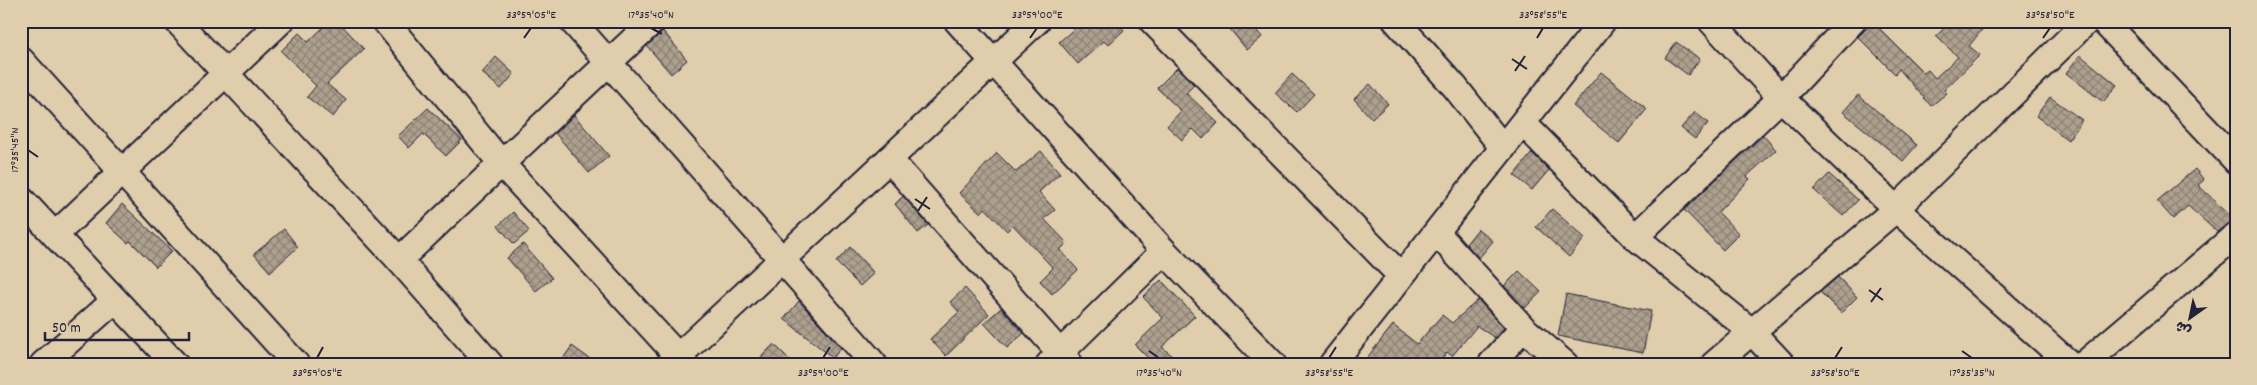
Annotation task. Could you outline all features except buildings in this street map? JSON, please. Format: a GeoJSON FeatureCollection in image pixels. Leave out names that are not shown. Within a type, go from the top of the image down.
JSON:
{"type":"FeatureCollection","features":[{"type":"Feature","properties":{"kind":"street"},"geometry":{"type":"LineString","coordinates":[[177,21],[399,260],[490,364]]}},
{"type":"Feature","properties":{"kind":"street"},"geometry":{"type":"LineString","coordinates":[[55,235],[281,21]]}},
{"type":"Feature","properties":{"kind":"street"},"geometry":{"type":"LineString","coordinates":[[385,21],[501,163],[678,361],[782,259],[1037,21]]}},
{"type":"Feature","properties":{"kind":"street"},"geometry":{"type":"LineString","coordinates":[[572,21],[874,364]]}},
{"type":"Feature","properties":{"kind":"street"},"geometry":{"type":"LineString","coordinates":[[399,260],[653,21]]}},
{"type":"Feature","properties":{"kind":"street"},"geometry":{"type":"LineString","coordinates":[[957,21],[1164,251],[1274,364]]}},
{"type":"Feature","properties":{"kind":"street"},"geometry":{"type":"LineString","coordinates":[[1152,21],[1401,276]]}},
{"type":"Feature","properties":{"kind":"street"},"geometry":{"type":"LineString","coordinates":[[1396,21],[1455,87],[1503,148]]}},
{"type":"Feature","properties":{"kind":"street"},"geometry":{"type":"LineString","coordinates":[[1332,364],[1603,21]]}},
{"type":"Feature","properties":{"kind":"street"},"geometry":{"type":"LineString","coordinates":[[1711,21],[1781,98],[1896,209],[2070,364]]}},
{"type":"Feature","properties":{"kind":"street"},"geometry":{"type":"LineString","coordinates":[[1635,237],[1781,98],[1853,21]]}},
{"type":"Feature","properties":{"kind":"street"},"geometry":{"type":"LineString","coordinates":[[1714,364],[1896,209],[2087,21]]}},
{"type":"Feature","properties":{"kind":"street"},"geometry":{"type":"LineString","coordinates":[[2103,21],[2236,161]]}},
{"type":"Feature","properties":{"kind":"street"},"geometry":{"type":"LineString","coordinates":[[21,60],[122,172],[286,360]]}},
{"type":"Feature","properties":{"kind":"street"},"geometry":{"type":"LineString","coordinates":[[1523,123],[1635,237],[1751,331],[1782,364]]}},
{"type":"Feature","properties":{"kind":"street"},"geometry":{"type":"LineString","coordinates":[[889,159],[1060,360],[1164,251]]}},
{"type":"Feature","properties":{"kind":"street"},"geometry":{"type":"LineString","coordinates":[[21,199],[173,363]]}},
{"type":"Feature","properties":{"kind":"street"},"geometry":{"type":"LineString","coordinates":[[1437,233],[1523,328],[1565,364]]}},
{"type":"Feature","properties":{"kind":"street"},"geometry":{"type":"LineString","coordinates":[[2084,364],[2236,235]]}},
{"type":"Feature","properties":{"kind":"street"},"geometry":{"type":"LineString","coordinates":[[43,364],[115,300]]}},
{"type":"Feature","properties":{"kind":"street"},"geometry":{"type":"LineString","coordinates":[[1491,364],[1523,328]]}}]}
